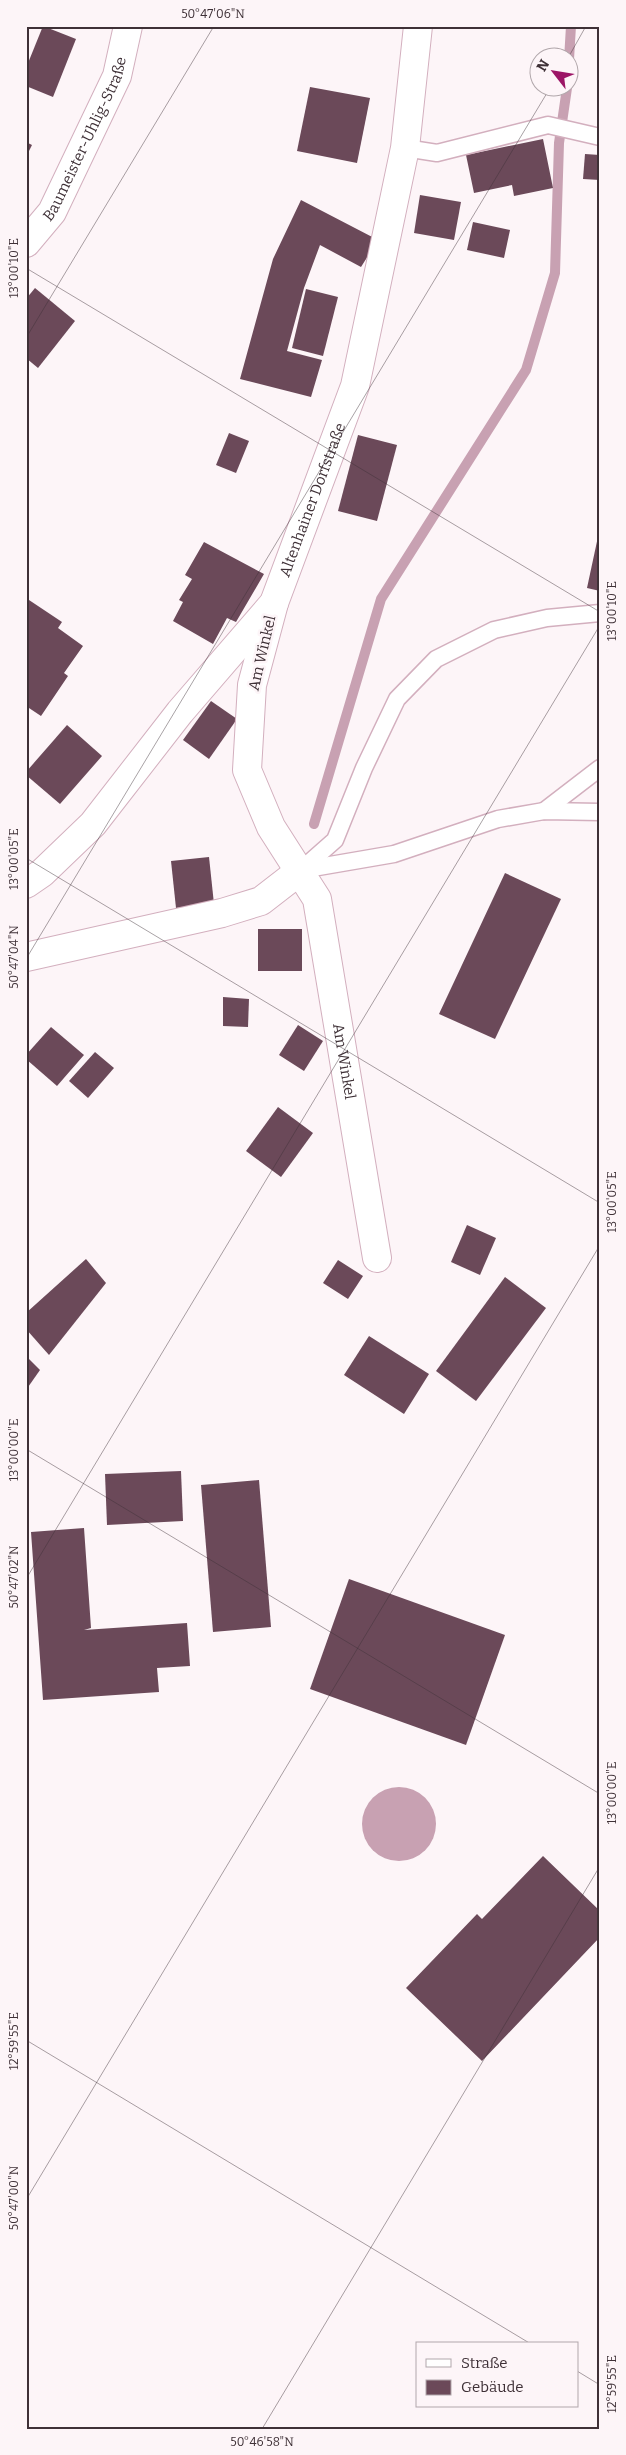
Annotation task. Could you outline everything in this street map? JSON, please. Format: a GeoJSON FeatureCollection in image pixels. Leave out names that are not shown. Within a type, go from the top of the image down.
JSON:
{"type":"FeatureCollection","features":[{"type":"Feature","properties":{"kind":"street","name":"Baumeister-Uhlig-Straße"},"geometry":{"type":"LineString","coordinates":[[26,243],[52,212],[117,76],[128,26]]}},
{"type":"Feature","properties":{"kind":"street","name":"Altenhainer Dorfstraße"},"geometry":{"type":"LineString","coordinates":[[26,884],[42,873],[93,824],[180,712],[274,603],[355,386],[404,148],[418,26]]}},
{"type":"Feature","properties":{"kind":"street","name":"Am Winkel"},"geometry":{"type":"LineString","coordinates":[[274,603],[252,685],[247,770],[271,827],[301,870],[318,899],[377,1258]]}},
{"type":"Feature","properties":{"kind":"street"},"geometry":{"type":"LineString","coordinates":[[26,957],[230,911],[262,901],[301,870]]}},
{"type":"Feature","properties":{"kind":"lane"},"geometry":{"type":"LineString","coordinates":[[404,148],[437,153],[548,125],[592,135]]}},
{"type":"Feature","properties":{"kind":"lane"},"geometry":{"type":"LineString","coordinates":[[301,870],[336,840],[364,768],[396,699],[436,660],[494,630],[547,618],[600,613]]}},
{"type":"Feature","properties":{"kind":"lane"},"geometry":{"type":"LineString","coordinates":[[544,811],[600,768]]}},
{"type":"Feature","properties":{"kind":"lane"},"geometry":{"type":"LineString","coordinates":[[301,870],[394,854],[498,819],[544,811],[600,812]]}},
{"type":"Feature","properties":{"kind":"shaded area"},"geometry":{"type":"Polygon","coordinates":[[[399,1787],[413,1790],[425,1798],[433,1810],[436,1824],[433,1838],[425,1850],[413,1858],[399,1861],[385,1858],[373,1850],[365,1838],[362,1824],[365,1810],[373,1798],[385,1790],[399,1787]]]}},
{"type":"Feature","properties":{"kind":"building"},"geometry":{"type":"Polygon","coordinates":[[[43,26],[76,39],[53,97],[26,86],[26,68],[43,26]]]}},
{"type":"Feature","properties":{"kind":"building"},"geometry":{"type":"Polygon","coordinates":[[[310,87],[370,98],[357,163],[297,151],[310,87]]]}},
{"type":"Feature","properties":{"kind":"building"},"geometry":{"type":"Polygon","coordinates":[[[543,139],[553,188],[514,196],[512,185],[474,193],[466,155],[543,139]]]}},
{"type":"Feature","properties":{"kind":"building"},"geometry":{"type":"Polygon","coordinates":[[[26,142],[32,145],[26,157],[26,142]]]}},
{"type":"Feature","properties":{"kind":"building"},"geometry":{"type":"Polygon","coordinates":[[[585,154],[600,155],[600,180],[583,179],[585,154]]]}},
{"type":"Feature","properties":{"kind":"building"},"geometry":{"type":"Polygon","coordinates":[[[420,195],[461,202],[454,240],[414,233],[420,195]]]}},
{"type":"Feature","properties":{"kind":"building"},"geometry":{"type":"Polygon","coordinates":[[[301,200],[378,240],[361,267],[320,245],[304,288],[287,351],[322,360],[311,397],[240,379],[273,259],[301,200]]]}},
{"type":"Feature","properties":{"kind":"building"},"geometry":{"type":"Polygon","coordinates":[[[473,222],[510,230],[504,258],[467,250],[473,222]]]}},
{"type":"Feature","properties":{"kind":"building"},"geometry":{"type":"Polygon","coordinates":[[[35,288],[75,321],[38,368],[26,358],[26,299],[35,288]]]}},
{"type":"Feature","properties":{"kind":"building"},"geometry":{"type":"Polygon","coordinates":[[[306,289],[338,297],[323,356],[292,348],[306,289]]]}},
{"type":"Feature","properties":{"kind":"building"},"geometry":{"type":"Polygon","coordinates":[[[229,433],[249,441],[236,473],[216,465],[229,433]]]}},
{"type":"Feature","properties":{"kind":"building"},"geometry":{"type":"Polygon","coordinates":[[[358,435],[397,445],[377,521],[338,511],[358,435]]]}},
{"type":"Feature","properties":{"kind":"building"},"geometry":{"type":"Polygon","coordinates":[[[600,533],[600,591],[587,588],[600,533]]]}},
{"type":"Feature","properties":{"kind":"building"},"geometry":{"type":"Polygon","coordinates":[[[204,542],[264,574],[236,622],[227,618],[213,644],[173,621],[183,602],[179,600],[192,579],[185,575],[204,542]]]}},
{"type":"Feature","properties":{"kind":"building"},"geometry":{"type":"Polygon","coordinates":[[[26,598],[62,622],[58,628],[83,646],[64,673],[68,676],[41,716],[26,706],[26,674],[29,670],[26,668],[26,598]]]}},
{"type":"Feature","properties":{"kind":"building"},"geometry":{"type":"Polygon","coordinates":[[[211,701],[237,719],[209,759],[183,740],[211,701]]]}},
{"type":"Feature","properties":{"kind":"building"},"geometry":{"type":"Polygon","coordinates":[[[67,725],[102,756],[60,804],[26,775],[26,772],[67,725]]]}},
{"type":"Feature","properties":{"kind":"building"},"geometry":{"type":"Polygon","coordinates":[[[209,857],[214,904],[176,908],[171,861],[209,857]]]}},
{"type":"Feature","properties":{"kind":"building"},"geometry":{"type":"Polygon","coordinates":[[[505,873],[561,899],[495,1039],[439,1014],[505,873]]]}},
{"type":"Feature","properties":{"kind":"building"},"geometry":{"type":"Polygon","coordinates":[[[258,929],[302,929],[302,971],[258,971],[258,929]]]}},
{"type":"Feature","properties":{"kind":"building"},"geometry":{"type":"Polygon","coordinates":[[[223,997],[249,999],[248,1027],[223,1026],[223,997]]]}},
{"type":"Feature","properties":{"kind":"building"},"geometry":{"type":"Polygon","coordinates":[[[298,1025],[323,1041],[304,1071],[279,1055],[298,1025]]]}},
{"type":"Feature","properties":{"kind":"building"},"geometry":{"type":"Polygon","coordinates":[[[51,1027],[84,1055],[57,1086],[26,1059],[26,1055],[51,1027]]]}},
{"type":"Feature","properties":{"kind":"building"},"geometry":{"type":"Polygon","coordinates":[[[95,1052],[114,1068],[88,1098],[69,1081],[95,1052]]]}},
{"type":"Feature","properties":{"kind":"building"},"geometry":{"type":"Polygon","coordinates":[[[278,1107],[313,1133],[281,1177],[246,1151],[278,1107]]]}},
{"type":"Feature","properties":{"kind":"building"},"geometry":{"type":"Polygon","coordinates":[[[467,1225],[496,1238],[480,1275],[451,1262],[467,1225]]]}},
{"type":"Feature","properties":{"kind":"building"},"geometry":{"type":"Polygon","coordinates":[[[86,1259],[106,1283],[49,1355],[26,1329],[26,1313],[86,1259]]]}},
{"type":"Feature","properties":{"kind":"building"},"geometry":{"type":"Polygon","coordinates":[[[338,1260],[363,1276],[348,1299],[323,1283],[338,1260]]]}},
{"type":"Feature","properties":{"kind":"building"},"geometry":{"type":"Polygon","coordinates":[[[505,1277],[546,1308],[476,1401],[436,1371],[505,1277]]]}},
{"type":"Feature","properties":{"kind":"building"},"geometry":{"type":"Polygon","coordinates":[[[369,1336],[429,1374],[404,1414],[344,1375],[369,1336]]]}},
{"type":"Feature","properties":{"kind":"building"},"geometry":{"type":"Polygon","coordinates":[[[26,1356],[40,1370],[26,1390],[26,1356]]]}},
{"type":"Feature","properties":{"kind":"building"},"geometry":{"type":"Polygon","coordinates":[[[181,1471],[183,1521],[107,1525],[105,1474],[181,1471]]]}},
{"type":"Feature","properties":{"kind":"building"},"geometry":{"type":"Polygon","coordinates":[[[259,1480],[271,1627],[213,1632],[201,1485],[259,1480]]]}},
{"type":"Feature","properties":{"kind":"building"},"geometry":{"type":"Polygon","coordinates":[[[84,1528],[91,1628],[84,1630],[187,1623],[190,1666],[157,1668],[159,1692],[43,1700],[31,1532],[84,1528]]]}},
{"type":"Feature","properties":{"kind":"building"},"geometry":{"type":"Polygon","coordinates":[[[349,1579],[505,1635],[466,1745],[310,1689],[349,1579]]]}},
{"type":"Feature","properties":{"kind":"building"},"geometry":{"type":"Polygon","coordinates":[[[543,1856],[600,1911],[600,1937],[482,2061],[406,1988],[477,1914],[482,1919],[543,1856]]]}},
{"type":"Feature","properties":{"kind":"waterway"},"geometry":{"type":"LineString","coordinates":[[570,48],[571,26]]}},
{"type":"Feature","properties":{"kind":"waterway"},"geometry":{"type":"LineString","coordinates":[[314,824],[381,599],[526,370],[555,273],[559,143],[566,98]]}}]}
